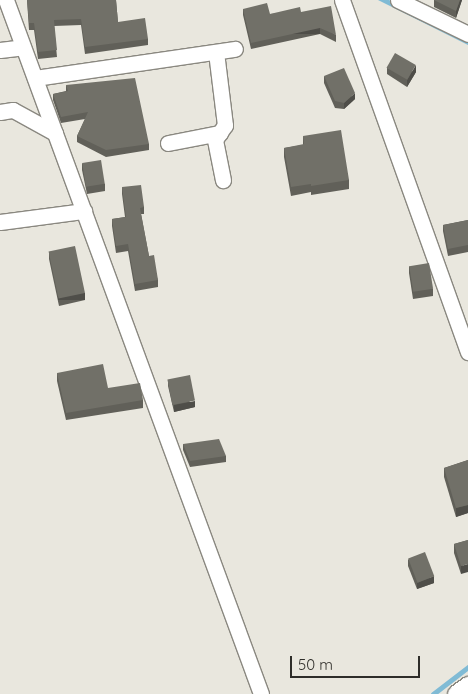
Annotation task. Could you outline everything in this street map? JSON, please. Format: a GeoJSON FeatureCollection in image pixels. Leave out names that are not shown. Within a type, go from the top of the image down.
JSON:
{"type":"FeatureCollection","features":[{"type":"Feature","properties":{"kind":"street"},"geometry":{"type":"LineString","coordinates":[[6,0],[261,694]]}},
{"type":"Feature","properties":{"kind":"street"},"geometry":{"type":"LineString","coordinates":[[342,0],[468,352]]}},
{"type":"Feature","properties":{"kind":"street"},"geometry":{"type":"LineString","coordinates":[[398,0],[468,34]]}},
{"type":"Feature","properties":{"kind":"street"},"geometry":{"type":"LineString","coordinates":[[0,50],[23,47]]}},
{"type":"Feature","properties":{"kind":"street"},"geometry":{"type":"LineString","coordinates":[[35,78],[235,49]]}},
{"type":"Feature","properties":{"kind":"street"},"geometry":{"type":"LineString","coordinates":[[216,52],[226,125],[215,140],[223,180]]}},
{"type":"Feature","properties":{"kind":"street"},"geometry":{"type":"LineString","coordinates":[[0,112],[13,110],[55,133]]}},
{"type":"Feature","properties":{"kind":"street"},"geometry":{"type":"LineString","coordinates":[[168,142],[220,133]]}},
{"type":"Feature","properties":{"kind":"street"},"geometry":{"type":"LineString","coordinates":[[0,222],[84,211]]}},
{"type":"Feature","properties":{"kind":"street"},"geometry":{"type":"LineString","coordinates":[[457,694],[468,686]]}},
{"type":"Feature","properties":{"kind":"water"},"geometry":{"type":"Polygon","coordinates":[[[378,0],[389,0],[468,39],[468,45],[378,0]]]}},
{"type":"Feature","properties":{"kind":"building"},"geometry":{"type":"Polygon","coordinates":[[[27,0],[116,0],[118,22],[145,18],[148,39],[85,47],[81,19],[54,20],[57,50],[38,52],[34,23],[29,23],[27,0]]]}},
{"type":"Feature","properties":{"kind":"building"},"geometry":{"type":"Polygon","coordinates":[[[434,0],[460,0],[456,11],[434,0]]]}},
{"type":"Feature","properties":{"kind":"building"},"geometry":{"type":"Polygon","coordinates":[[[267,3],[270,14],[300,7],[301,12],[331,6],[336,35],[320,28],[251,43],[243,9],[267,3]]]}},
{"type":"Feature","properties":{"kind":"building"},"geometry":{"type":"Polygon","coordinates":[[[395,53],[416,65],[407,80],[386,68],[395,53]]]}},
{"type":"Feature","properties":{"kind":"building"},"geometry":{"type":"Polygon","coordinates":[[[344,68],[355,93],[344,103],[335,101],[324,76],[344,68]]]}},
{"type":"Feature","properties":{"kind":"building"},"geometry":{"type":"Polygon","coordinates":[[[135,78],[149,144],[106,150],[77,136],[88,112],[61,117],[53,94],[68,91],[66,85],[135,78]]]}},
{"type":"Feature","properties":{"kind":"building"},"geometry":{"type":"Polygon","coordinates":[[[341,130],[349,180],[291,187],[284,148],[304,144],[303,136],[341,130]]]}},
{"type":"Feature","properties":{"kind":"building"},"geometry":{"type":"Polygon","coordinates":[[[101,160],[105,184],[86,187],[82,163],[101,160]]]}},
{"type":"Feature","properties":{"kind":"building"},"geometry":{"type":"Polygon","coordinates":[[[141,185],[144,207],[140,208],[149,256],[154,255],[158,280],[135,284],[128,244],[116,246],[112,219],[126,217],[122,187],[141,185]]]}},
{"type":"Feature","properties":{"kind":"building"},"geometry":{"type":"Polygon","coordinates":[[[468,220],[468,245],[448,249],[443,225],[468,220]]]}},
{"type":"Feature","properties":{"kind":"building"},"geometry":{"type":"Polygon","coordinates":[[[75,246],[85,293],[59,299],[49,252],[75,246]]]}},
{"type":"Feature","properties":{"kind":"building"},"geometry":{"type":"Polygon","coordinates":[[[429,263],[433,289],[413,292],[409,266],[429,263]]]}},
{"type":"Feature","properties":{"kind":"building"},"geometry":{"type":"Polygon","coordinates":[[[103,364],[108,388],[140,383],[143,400],[66,413],[57,373],[103,364]]]}},
{"type":"Feature","properties":{"kind":"building"},"geometry":{"type":"Polygon","coordinates":[[[190,375],[195,401],[172,405],[167,379],[190,375]]]}},
{"type":"Feature","properties":{"kind":"building"},"geometry":{"type":"Polygon","coordinates":[[[219,439],[226,456],[190,461],[183,444],[219,439]]]}},
{"type":"Feature","properties":{"kind":"building"},"geometry":{"type":"Polygon","coordinates":[[[468,460],[468,505],[456,508],[444,468],[468,460]]]}},
{"type":"Feature","properties":{"kind":"building"},"geometry":{"type":"Polygon","coordinates":[[[468,540],[468,564],[461,566],[454,544],[468,540]]]}},
{"type":"Feature","properties":{"kind":"building"},"geometry":{"type":"Polygon","coordinates":[[[425,552],[434,576],[418,583],[408,558],[425,552]]]}},
{"type":"Feature","properties":{"kind":"waterway"},"geometry":{"type":"LineString","coordinates":[[433,694],[468,667]]}}]}
